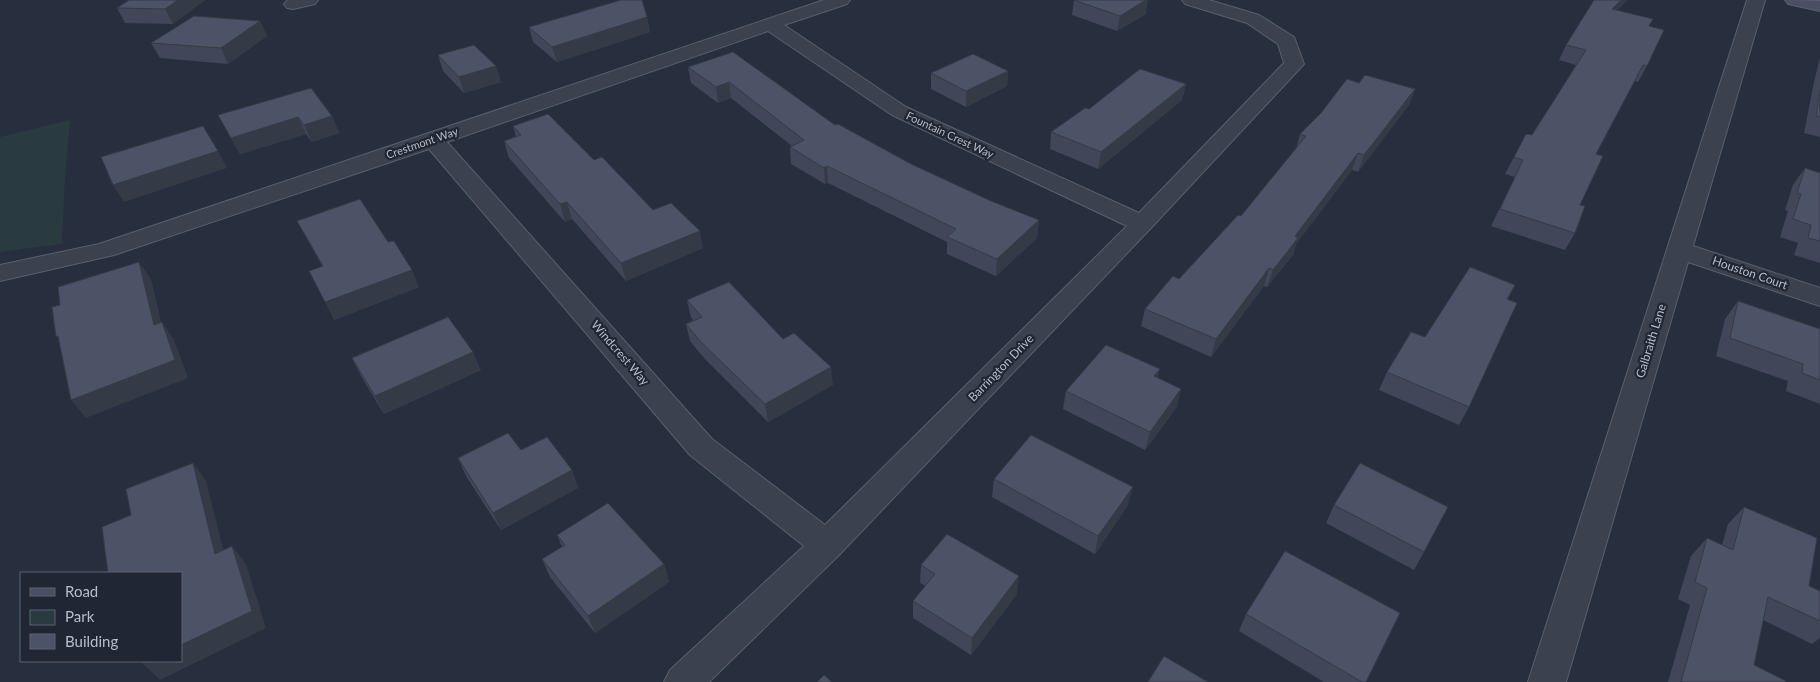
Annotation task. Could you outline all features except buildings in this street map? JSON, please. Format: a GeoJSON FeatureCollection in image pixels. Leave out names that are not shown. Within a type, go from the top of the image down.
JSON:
{"type":"FeatureCollection","features":[{"type":"Feature","properties":{"kind":"street","name":"Crestmont Way"},"geometry":{"type":"LineString","coordinates":[[0,273],[104,250],[433,140],[841,0]]}},
{"type":"Feature","properties":{"kind":"street","name":"Barrington Drive"},"geometry":{"type":"LineString","coordinates":[[683,682],[827,545],[1142,224],[1294,64],[1287,41],[1253,19],[1191,0]]}},
{"type":"Feature","properties":{"kind":"street","name":"Galbraith Lane"},"geometry":{"type":"LineString","coordinates":[[1547,682],[1756,0]]}},
{"type":"Feature","properties":{"kind":"street"},"geometry":{"type":"LineString","coordinates":[[1794,0],[1820,6]]}},
{"type":"Feature","properties":{"kind":"street","name":"Fountain Crest Way"},"geometry":{"type":"LineString","coordinates":[[770,24],[899,111],[1142,224]]}},
{"type":"Feature","properties":{"kind":"street","name":"Windcrest Way"},"geometry":{"type":"LineString","coordinates":[[433,140],[701,446],[827,545]]}},
{"type":"Feature","properties":{"kind":"street","name":"Houston Court"},"geometry":{"type":"LineString","coordinates":[[1680,250],[1820,297]]}},
{"type":"Feature","properties":{"kind":"green space"},"geometry":{"type":"Polygon","coordinates":[[[70,120],[62,244],[0,252],[0,137],[70,120]]]}}]}
